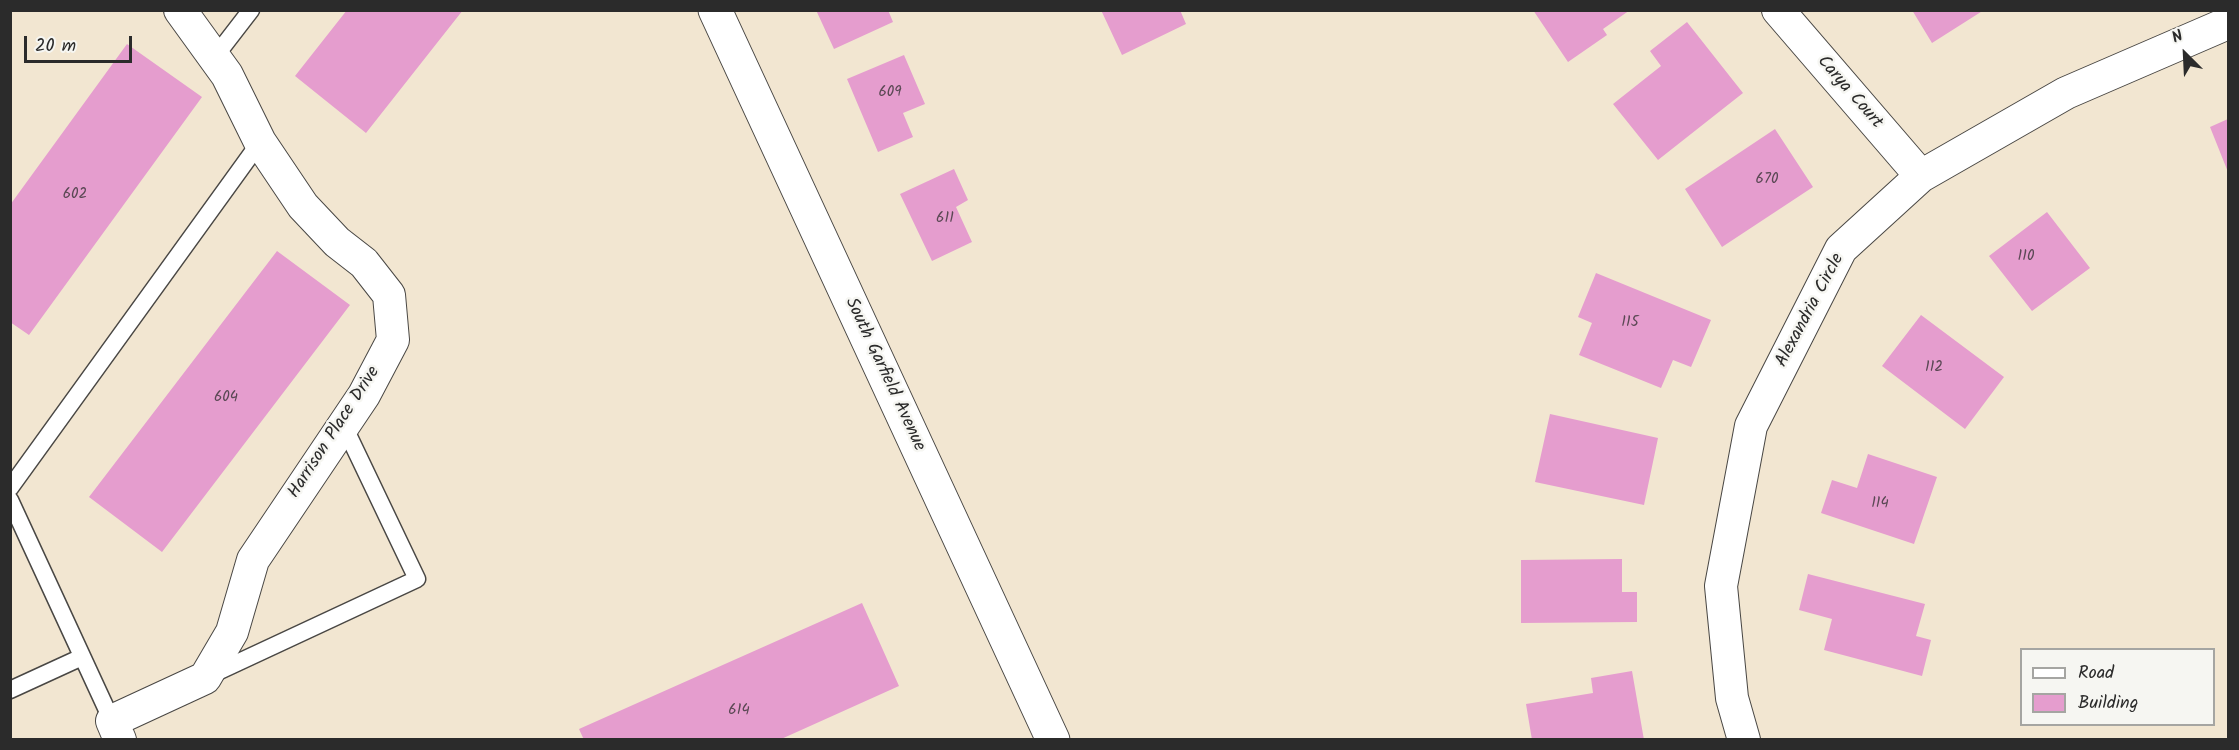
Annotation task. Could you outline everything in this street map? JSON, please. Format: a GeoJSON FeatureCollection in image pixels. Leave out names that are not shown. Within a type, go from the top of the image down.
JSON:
{"type":"FeatureCollection","features":[{"type":"Feature","properties":{"kind":"street","name":"Harrison Place Drive"},"geometry":{"type":"LineString","coordinates":[[180,10],[227,75],[260,141],[303,206],[337,242],[363,263],[389,295],[393,340],[364,394],[253,560],[232,632],[205,678]]}},
{"type":"Feature","properties":{"kind":"street","name":"South Garfield Avenue"},"geometry":{"type":"LineString","coordinates":[[715,10],[1053,740]]}},
{"type":"Feature","properties":{"kind":"street","name":"Carya Court"},"geometry":{"type":"LineString","coordinates":[[1778,10],[1921,176]]}},
{"type":"Feature","properties":{"kind":"street","name":"Alexandria Circle"},"geometry":{"type":"LineString","coordinates":[[1744,740],[1732,698],[1721,586],[1750,426],[1841,249],[1921,176],[2066,93],[2229,23]]}},
{"type":"Feature","properties":{"kind":"street"},"geometry":{"type":"LineString","coordinates":[[116,730],[205,678]]}},
{"type":"Feature","properties":{"kind":"lane"},"geometry":{"type":"LineString","coordinates":[[214,58],[251,10]]}},
{"type":"Feature","properties":{"kind":"lane"},"geometry":{"type":"LineString","coordinates":[[10,488],[260,141]]}},
{"type":"Feature","properties":{"kind":"lane"},"geometry":{"type":"LineString","coordinates":[[205,678],[417,579],[344,424]]}},
{"type":"Feature","properties":{"kind":"lane"},"geometry":{"type":"LineString","coordinates":[[10,500],[116,730]]}},
{"type":"Feature","properties":{"kind":"lane"},"geometry":{"type":"LineString","coordinates":[[10,690],[82,657]]}},
{"type":"Feature","properties":{"kind":"building"},"geometry":{"type":"Polygon","coordinates":[[[347,10],[463,10],[366,133],[295,76],[347,10]]]}},
{"type":"Feature","properties":{"kind":"building"},"geometry":{"type":"Polygon","coordinates":[[[816,10],[888,10],[893,22],[834,49],[816,10]]]}},
{"type":"Feature","properties":{"kind":"building"},"geometry":{"type":"Polygon","coordinates":[[[1101,10],[1180,10],[1186,24],[1122,55],[1101,10]]]}},
{"type":"Feature","properties":{"kind":"building"},"geometry":{"type":"Polygon","coordinates":[[[1533,10],[1630,10],[1603,29],[1607,35],[1568,62],[1533,10]]]}},
{"type":"Feature","properties":{"kind":"building"},"geometry":{"type":"Polygon","coordinates":[[[1912,10],[1984,10],[1932,43],[1912,10]]]}},
{"type":"Feature","properties":{"kind":"building"},"geometry":{"type":"Polygon","coordinates":[[[1687,22],[1743,93],[1658,160],[1613,104],[1661,66],[1650,51],[1687,22]]]}},
{"type":"Feature","properties":{"kind":"building"},"geometry":{"type":"Polygon","coordinates":[[[127,44],[202,97],[29,335],[10,322],[10,205],[127,44]]]}},
{"type":"Feature","properties":{"kind":"building"},"geometry":{"type":"Polygon","coordinates":[[[904,55],[925,104],[903,113],[913,137],[878,152],[847,79],[904,55]]]}},
{"type":"Feature","properties":{"kind":"building"},"geometry":{"type":"Polygon","coordinates":[[[2228,119],[2228,172],[2210,127],[2228,119]]]}},
{"type":"Feature","properties":{"kind":"building"},"geometry":{"type":"Polygon","coordinates":[[[1775,129],[1813,187],[1722,247],[1685,189],[1775,129]]]}},
{"type":"Feature","properties":{"kind":"building"},"geometry":{"type":"Polygon","coordinates":[[[954,169],[968,200],[956,207],[972,242],[932,261],[900,194],[954,169]]]}},
{"type":"Feature","properties":{"kind":"building"},"geometry":{"type":"Polygon","coordinates":[[[2047,212],[2090,268],[2032,311],[1989,256],[2047,212]]]}},
{"type":"Feature","properties":{"kind":"building"},"geometry":{"type":"Polygon","coordinates":[[[277,251],[350,305],[162,552],[89,497],[277,251]]]}},
{"type":"Feature","properties":{"kind":"building"},"geometry":{"type":"Polygon","coordinates":[[[1596,273],[1711,320],[1691,367],[1673,360],[1661,388],[1579,355],[1592,323],[1578,317],[1596,273]]]}},
{"type":"Feature","properties":{"kind":"building"},"geometry":{"type":"Polygon","coordinates":[[[1921,315],[2004,377],[1965,429],[1882,366],[1921,315]]]}},
{"type":"Feature","properties":{"kind":"building"},"geometry":{"type":"Polygon","coordinates":[[[1550,414],[1658,438],[1644,505],[1535,482],[1550,414]]]}},
{"type":"Feature","properties":{"kind":"building"},"geometry":{"type":"Polygon","coordinates":[[[1868,454],[1937,477],[1914,544],[1821,513],[1832,480],[1857,488],[1868,454]]]}},
{"type":"Feature","properties":{"kind":"building"},"geometry":{"type":"Polygon","coordinates":[[[1622,559],[1622,592],[1637,592],[1637,622],[1521,623],[1521,560],[1622,559]]]}},
{"type":"Feature","properties":{"kind":"building"},"geometry":{"type":"Polygon","coordinates":[[[1808,574],[1925,604],[1916,636],[1931,640],[1922,676],[1824,650],[1832,619],[1799,610],[1808,574]]]}},
{"type":"Feature","properties":{"kind":"building"},"geometry":{"type":"Polygon","coordinates":[[[862,603],[899,686],[779,740],[584,740],[579,729],[862,603]]]}},
{"type":"Feature","properties":{"kind":"building"},"geometry":{"type":"Polygon","coordinates":[[[1632,671],[1644,740],[1532,740],[1526,704],[1593,693],[1591,678],[1632,671]]]}}]}
